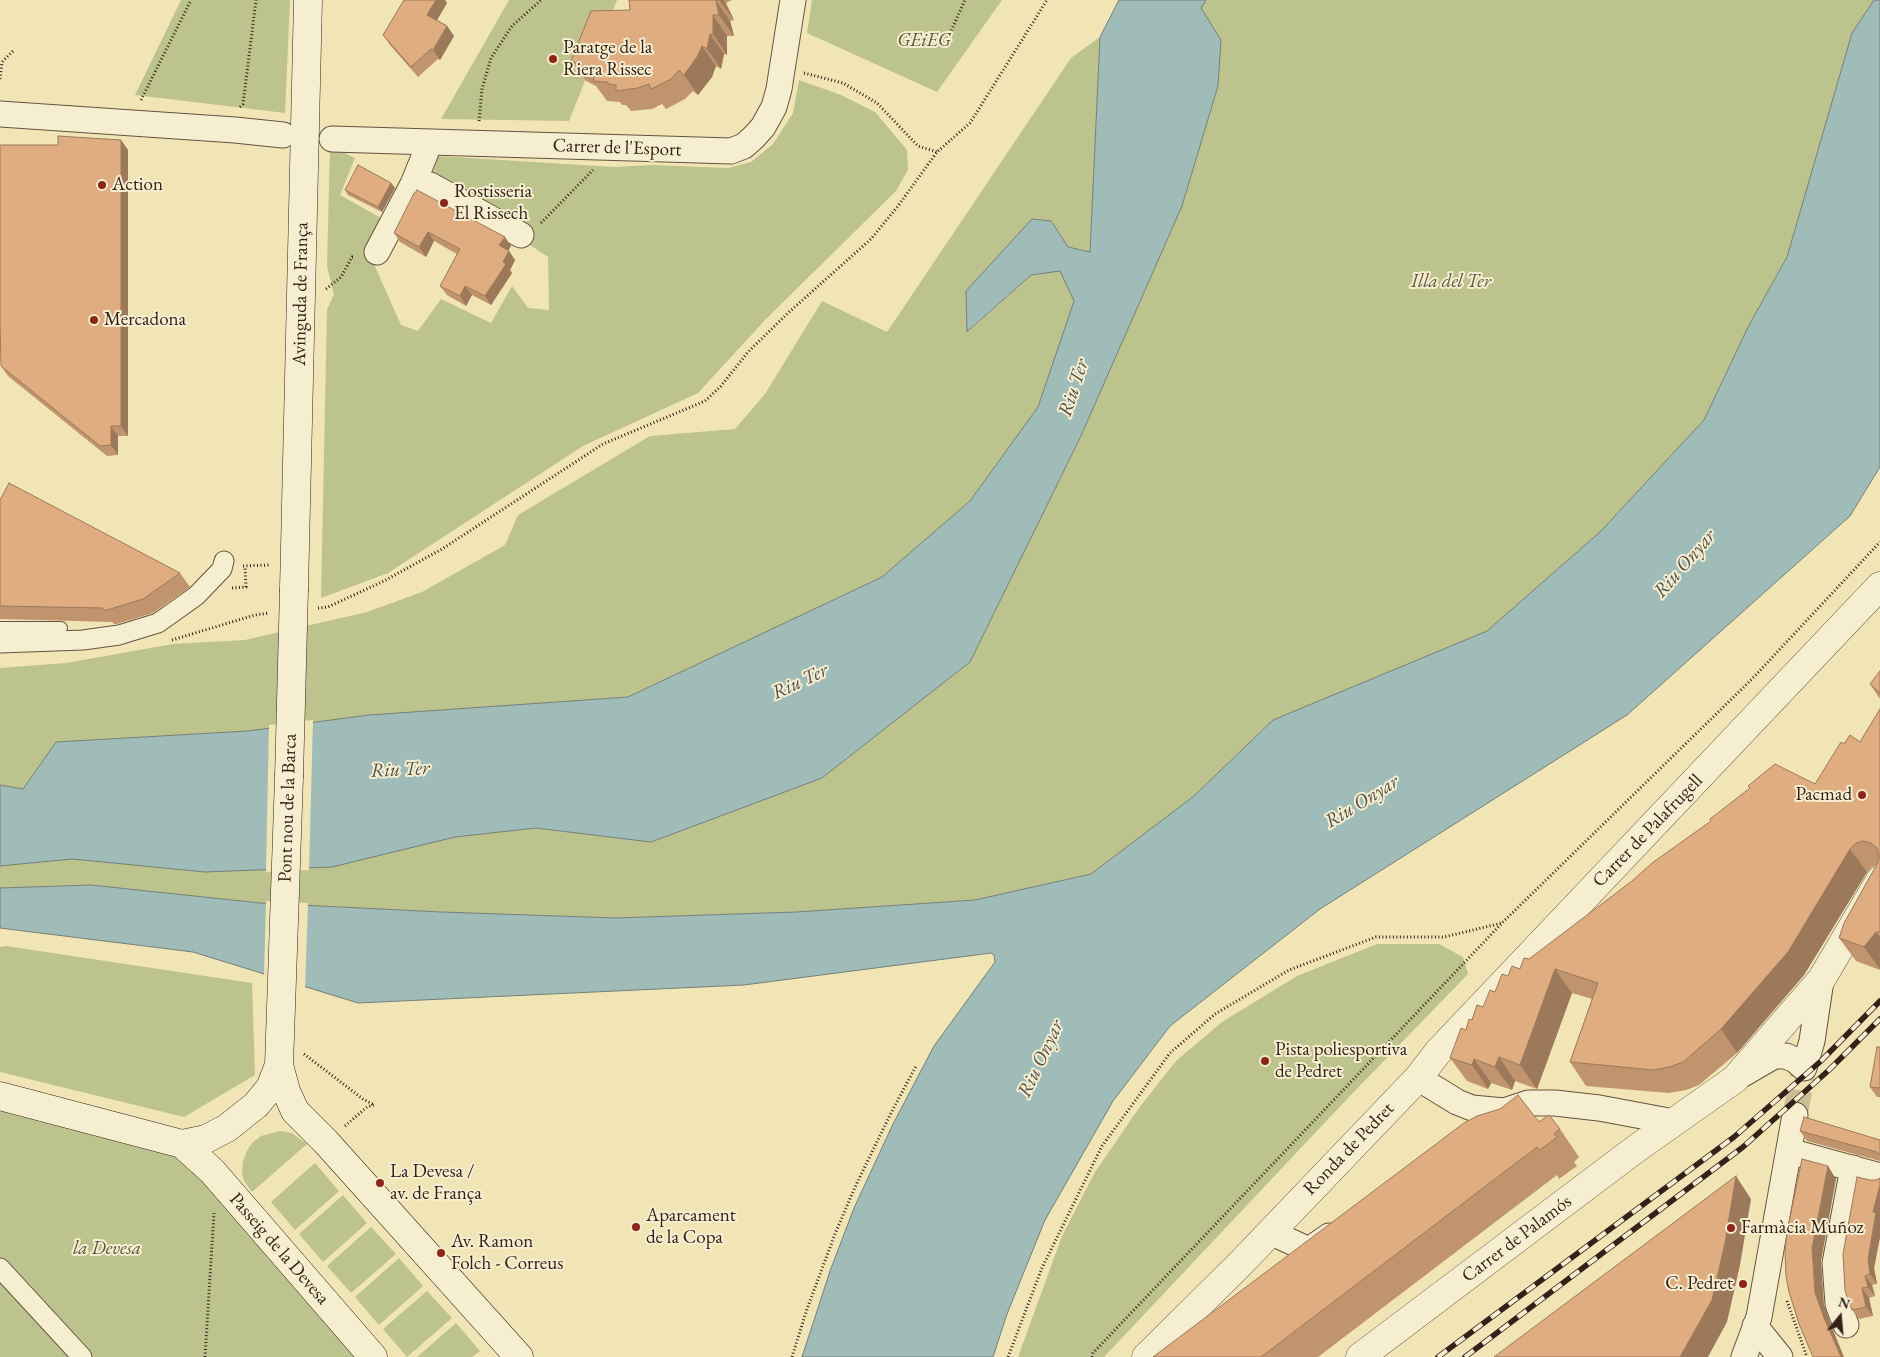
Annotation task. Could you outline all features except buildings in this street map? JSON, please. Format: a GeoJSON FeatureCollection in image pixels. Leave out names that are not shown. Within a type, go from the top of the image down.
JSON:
{"type":"FeatureCollection","features":[{"type":"Feature","properties":{"kind":"main road","name":"Avinguda de França"},"geometry":{"type":"LineString","coordinates":[[294,589],[308,0]]}},
{"type":"Feature","properties":{"kind":"main road","name":"Carrer de Palafrugell"},"geometry":{"type":"LineString","coordinates":[[1418,1078],[1438,1052],[1880,586]]}},
{"type":"Feature","properties":{"kind":"main road","name":"Pont nou de la Barca"},"geometry":{"type":"LineString","coordinates":[[289,1057],[282,1028],[294,589]]}},
{"type":"Feature","properties":{"kind":"main road","name":"Carrer de Palamós"},"geometry":{"type":"LineString","coordinates":[[1360,1357],[1632,1151],[1734,1079],[1821,980],[1880,880]]}},
{"type":"Feature","properties":{"kind":"main road","name":"Passeig de la Devesa"},"geometry":{"type":"LineString","coordinates":[[0,1096],[182,1144],[206,1139],[227,1128],[256,1104],[270,1088],[289,1057]]}},
{"type":"Feature","properties":{"kind":"main road"},"geometry":{"type":"LineString","coordinates":[[289,1057],[286,1091],[295,1111],[326,1142],[519,1357]]}},
{"type":"Feature","properties":{"kind":"main road","name":"Ronda de Pedret"},"geometry":{"type":"LineString","coordinates":[[1146,1357],[1270,1232],[1418,1078]]}},
{"type":"Feature","properties":{"kind":"main road","name":"Passeig de la Devesa"},"geometry":{"type":"LineString","coordinates":[[182,1144],[212,1171],[373,1357]]}},
{"type":"Feature","properties":{"kind":"street","name":"Carrer de l'Esport"},"geometry":{"type":"LineString","coordinates":[[332,139],[731,150],[744,146],[763,127],[769,117],[779,89],[793,0]]}},
{"type":"Feature","properties":{"kind":"street"},"geometry":{"type":"LineString","coordinates":[[0,114],[283,135]]}},
{"type":"Feature","properties":{"kind":"street"},"geometry":{"type":"LineString","coordinates":[[377,252],[413,184],[426,152],[426,142]]}},
{"type":"Feature","properties":{"kind":"street"},"geometry":{"type":"LineString","coordinates":[[413,184],[430,185],[521,234]]}},
{"type":"Feature","properties":{"kind":"street"},"geometry":{"type":"LineString","coordinates":[[0,643],[83,640],[119,635],[158,623],[196,596],[222,569],[231,564]]}},
{"type":"Feature","properties":{"kind":"street"},"geometry":{"type":"LineString","coordinates":[[1734,1079],[1774,1056],[1786,1056],[1795,1060],[1804,1068],[1812,1041],[1821,980]]}},
{"type":"Feature","properties":{"kind":"street"},"geometry":{"type":"LineString","coordinates":[[1418,1078],[1464,1119]]}},
{"type":"Feature","properties":{"kind":"street"},"geometry":{"type":"LineString","coordinates":[[1464,1119],[1504,1111],[1528,1103],[1555,1103],[1599,1108],[1674,1122]]}},
{"type":"Feature","properties":{"kind":"street"},"geometry":{"type":"LineString","coordinates":[[1464,1119],[1472,1108],[1504,1111]]}},
{"type":"Feature","properties":{"kind":"street"},"geometry":{"type":"LineString","coordinates":[[1744,1357],[1755,1326],[1766,1282],[1795,1115]]}},
{"type":"Feature","properties":{"kind":"street"},"geometry":{"type":"LineString","coordinates":[[1789,1151],[1880,1176]]}},
{"type":"Feature","properties":{"kind":"street"},"geometry":{"type":"LineString","coordinates":[[1846,1325],[1838,1304],[1835,1263],[1853,1168]]}},
{"type":"Feature","properties":{"kind":"street"},"geometry":{"type":"LineString","coordinates":[[1270,1232],[1309,1250],[1349,1221]]}},
{"type":"Feature","properties":{"kind":"street"},"geometry":{"type":"LineString","coordinates":[[0,1268],[82,1357]]}},
{"type":"Feature","properties":{"kind":"street"},"geometry":{"type":"LineString","coordinates":[[1755,1326],[1780,1357]]}},
{"type":"Feature","properties":{"kind":"lane"},"geometry":{"type":"LineString","coordinates":[[0,628],[61,628]]}},
{"type":"Feature","properties":{"kind":"path"},"geometry":{"type":"LineString","coordinates":[[141,101],[191,0]]}},
{"type":"Feature","properties":{"kind":"path"},"geometry":{"type":"LineString","coordinates":[[237,108],[240,108],[243,104],[256,0]]}},
{"type":"Feature","properties":{"kind":"path"},"geometry":{"type":"LineString","coordinates":[[479,125],[482,89],[492,58],[512,26],[541,0]]}},
{"type":"Feature","properties":{"kind":"path"},"geometry":{"type":"LineString","coordinates":[[947,40],[965,0]]}},
{"type":"Feature","properties":{"kind":"path"},"geometry":{"type":"LineString","coordinates":[[328,607],[384,581],[442,549],[603,444],[705,401],[721,386],[748,352],[788,312],[871,239],[898,206],[937,152],[970,124],[1047,0]]}},
{"type":"Feature","properties":{"kind":"path"},"geometry":{"type":"LineString","coordinates":[[0,79],[2,62],[13,52]]}},
{"type":"Feature","properties":{"kind":"path"},"geometry":{"type":"LineString","coordinates":[[781,68],[843,83],[877,102],[918,146],[937,152]]}},
{"type":"Feature","properties":{"kind":"path"},"geometry":{"type":"LineString","coordinates":[[132,100],[150,102]]}},
{"type":"Feature","properties":{"kind":"path"},"geometry":{"type":"LineString","coordinates":[[521,234],[528,236],[532,234],[574,188],[617,148]]}},
{"type":"Feature","properties":{"kind":"path"},"geometry":{"type":"LineString","coordinates":[[326,289],[341,277],[352,257],[377,252]]}},
{"type":"Feature","properties":{"kind":"path"},"geometry":{"type":"LineString","coordinates":[[1092,1357],[1093,1352],[1503,922],[1752,679],[1880,542]]}},
{"type":"Feature","properties":{"kind":"path"},"geometry":{"type":"LineString","coordinates":[[231,564],[246,566],[271,565]]}},
{"type":"Feature","properties":{"kind":"path"},"geometry":{"type":"LineString","coordinates":[[228,588],[246,587],[246,566]]}},
{"type":"Feature","properties":{"kind":"path"},"geometry":{"type":"LineString","coordinates":[[1008,1357],[1042,1268],[1102,1146],[1170,1053],[1215,1014],[1289,970],[1376,937],[1444,937],[1503,922]]}},
{"type":"Feature","properties":{"kind":"path"},"geometry":{"type":"LineString","coordinates":[[289,1057],[374,1105],[366,1107],[339,1130]]}},
{"type":"Feature","properties":{"kind":"path"},"geometry":{"type":"LineString","coordinates":[[792,1357],[834,1234],[883,1129],[916,1066]]}},
{"type":"Feature","properties":{"kind":"path"},"geometry":{"type":"LineString","coordinates":[[205,1357],[214,1211]]}},
{"type":"Feature","properties":{"kind":"green space"},"geometry":{"type":"Polygon","coordinates":[[[181,0],[290,0],[285,113],[135,95],[181,0]]]}},
{"type":"Feature","properties":{"kind":"green space"},"geometry":{"type":"Polygon","coordinates":[[[509,0],[617,0],[569,121],[441,119],[509,0]]]}},
{"type":"Feature","properties":{"kind":"green space","name":"GEiEG"},"geometry":{"type":"Polygon","coordinates":[[[812,0],[1002,0],[937,92],[807,33],[812,0]]]}},
{"type":"Feature","properties":{"kind":"green space","name":"Illa del Ter"},"geometry":{"type":"Polygon","coordinates":[[[1206,0],[1874,0],[1852,34],[1787,257],[1748,327],[1704,420],[1601,531],[1487,631],[1273,720],[1194,796],[1091,874],[975,900],[796,912],[616,918],[260,903],[91,885],[0,888],[0,866],[72,859],[205,872],[455,837],[536,828],[651,842],[822,778],[970,662],[1080,438],[1182,206],[1218,86],[1221,40],[1201,8],[1206,0]]]}},
{"type":"Feature","properties":{"kind":"green space"},"geometry":{"type":"Polygon","coordinates":[[[1100,37],[1090,252],[1068,247],[1051,221],[968,332],[1031,275],[1060,270],[1074,301],[1038,407],[970,501],[882,577],[628,697],[369,715],[248,731],[56,742],[23,789],[0,785],[0,668],[66,663],[173,644],[245,640],[367,612],[422,592],[505,545],[518,515],[650,436],[735,429],[765,394],[822,301],[887,332],[1071,58],[1100,37]]]}},
{"type":"Feature","properties":{"kind":"green space"},"geometry":{"type":"Polygon","coordinates":[[[799,80],[841,95],[875,112],[907,150],[908,170],[896,191],[766,319],[698,393],[583,446],[388,573],[321,598],[327,310],[334,294],[327,266],[330,146],[355,158],[340,195],[381,218],[370,244],[373,262],[401,325],[418,331],[441,299],[491,323],[512,286],[528,308],[549,310],[548,257],[530,245],[521,218],[432,175],[438,156],[614,167],[652,165],[728,168],[751,162],[773,144],[793,113],[799,80]]]}},
{"type":"Feature","properties":{"kind":"green space"},"geometry":{"type":"Polygon","coordinates":[[[1377,944],[1439,944],[1463,957],[1468,974],[1348,1098],[1104,1357],[1018,1357],[1062,1236],[1095,1172],[1139,1108],[1176,1061],[1222,1022],[1297,976],[1377,944]]]}},
{"type":"Feature","properties":{"kind":"green space"},"geometry":{"type":"Polygon","coordinates":[[[6,946],[252,983],[255,1075],[184,1117],[0,1072],[0,947],[6,946]]]}},
{"type":"Feature","properties":{"kind":"green space","name":"la Devesa"},"geometry":{"type":"Polygon","coordinates":[[[0,1110],[185,1159],[355,1357],[0,1357],[0,1110]]]}},
{"type":"Feature","properties":{"kind":"green space"},"geometry":{"type":"Polygon","coordinates":[[[280,1131],[292,1133],[307,1144],[252,1192],[244,1181],[242,1173],[243,1161],[247,1151],[252,1143],[261,1136],[280,1131]]]}},
{"type":"Feature","properties":{"kind":"green space"},"geometry":{"type":"Polygon","coordinates":[[[315,1163],[339,1191],[295,1230],[271,1202],[315,1163]]]}},
{"type":"Feature","properties":{"kind":"green space"},"geometry":{"type":"Polygon","coordinates":[[[343,1195],[367,1223],[323,1262],[299,1234],[343,1195]]]}},
{"type":"Feature","properties":{"kind":"green space"},"geometry":{"type":"Polygon","coordinates":[[[371,1227],[396,1254],[351,1293],[327,1266],[371,1227]]]}},
{"type":"Feature","properties":{"kind":"green space"},"geometry":{"type":"Polygon","coordinates":[[[399,1258],[423,1286],[379,1325],[355,1297],[399,1258]]]}},
{"type":"Feature","properties":{"kind":"green space"},"geometry":{"type":"Polygon","coordinates":[[[427,1291],[452,1318],[407,1357],[383,1329],[427,1291]]]}},
{"type":"Feature","properties":{"kind":"green space"},"geometry":{"type":"Polygon","coordinates":[[[456,1323],[480,1351],[472,1357],[417,1357],[456,1323]]]}},
{"type":"Feature","properties":{"kind":"water","name":"Riu Ter"},"geometry":{"type":"Polygon","coordinates":[[[1119,0],[1206,0],[1201,8],[1221,40],[1218,86],[1182,206],[1080,438],[970,662],[822,778],[651,842],[536,828],[455,837],[332,867],[205,872],[72,859],[0,866],[0,785],[23,789],[56,742],[248,731],[369,715],[628,697],[882,577],[970,501],[1038,407],[1074,301],[1060,271],[1031,275],[967,332],[966,291],[1032,219],[1051,221],[1068,247],[1090,252],[1100,37],[1119,0]]]}},
{"type":"Feature","properties":{"kind":"water","name":"Riu Onyar"},"geometry":{"type":"Polygon","coordinates":[[[1874,0],[1880,0],[1880,467],[1850,516],[1627,715],[1320,909],[1170,1026],[1113,1101],[1045,1220],[1007,1314],[993,1357],[802,1357],[830,1271],[854,1208],[893,1124],[934,1046],[995,962],[994,955],[991,953],[744,985],[358,1003],[193,952],[0,928],[0,888],[91,885],[260,903],[616,918],[796,912],[975,900],[1091,874],[1194,796],[1273,720],[1487,631],[1601,531],[1704,420],[1748,327],[1787,257],[1852,33],[1874,0]]]}},
{"type":"Feature","properties":{"kind":"pier"},"geometry":{"type":"Polygon","coordinates":[[[313,720],[309,870],[266,872],[269,725],[313,720]]]}},
{"type":"Feature","properties":{"kind":"pier"},"geometry":{"type":"Polygon","coordinates":[[[266,901],[308,903],[305,990],[264,977],[266,901]]]}},
{"type":"Feature","properties":{"kind":"tunnel"},"geometry":{"type":"LineString","coordinates":[[1795,1115],[1804,1068]]}},
{"type":"Feature","properties":{"kind":"railway"},"geometry":{"type":"LineString","coordinates":[[1438,1357],[1734,1137],[1821,1061],[1880,1001]]}},
{"type":"Feature","properties":{"kind":"railway"},"geometry":{"type":"LineString","coordinates":[[1465,1357],[1743,1147],[1829,1070],[1880,1019]]}},
{"type":"Feature","properties":{"kind":"place","name":"Paratge de la Riera Rissec"},"geometry":{"type":"Point","coordinates":[553,59]}},
{"type":"Feature","properties":{"kind":"place","name":"Action"},"geometry":{"type":"Point","coordinates":[102,185]}},
{"type":"Feature","properties":{"kind":"place","name":"Rostisseria El Rissech"},"geometry":{"type":"Point","coordinates":[444,203]}},
{"type":"Feature","properties":{"kind":"place","name":"Mercadona"},"geometry":{"type":"Point","coordinates":[94,320]}},
{"type":"Feature","properties":{"kind":"place","name":"Pacmad"},"geometry":{"type":"Point","coordinates":[1862,795]}},
{"type":"Feature","properties":{"kind":"place","name":"Pista poliesportiva de Pedret"},"geometry":{"type":"Point","coordinates":[1265,1061]}},
{"type":"Feature","properties":{"kind":"place","name":"La Devesa / av. de França"},"geometry":{"type":"Point","coordinates":[380,1183]}},
{"type":"Feature","properties":{"kind":"place","name":"Aparcament de la Copa"},"geometry":{"type":"Point","coordinates":[636,1227]}},
{"type":"Feature","properties":{"kind":"place","name":"Farmàcia Muñoz"},"geometry":{"type":"Point","coordinates":[1731,1228]}},
{"type":"Feature","properties":{"kind":"place","name":"Av. Ramon Folch - Correus"},"geometry":{"type":"Point","coordinates":[441,1253]}},
{"type":"Feature","properties":{"kind":"place","name":"C. Pedret"},"geometry":{"type":"Point","coordinates":[1743,1284]}}]}
